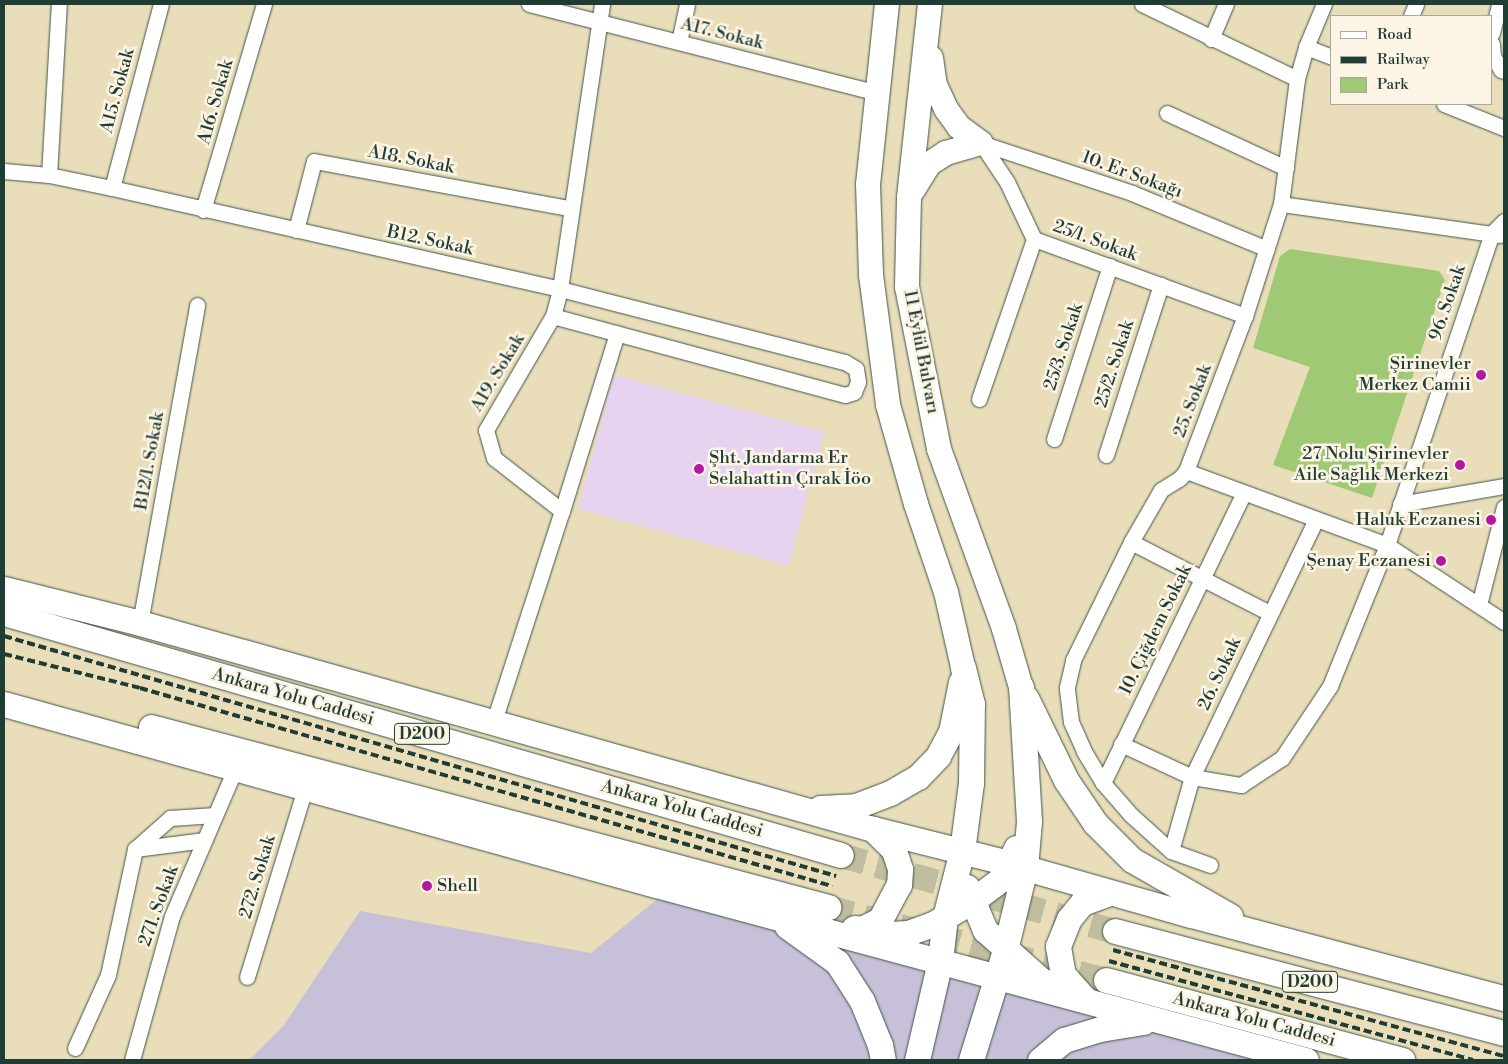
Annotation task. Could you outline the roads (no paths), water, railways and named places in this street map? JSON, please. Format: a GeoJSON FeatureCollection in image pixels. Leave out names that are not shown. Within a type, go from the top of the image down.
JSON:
{"type":"FeatureCollection","features":[{"type":"Feature","properties":{"kind":"highway"},"geometry":{"type":"LineString","coordinates":[[4,589],[140,623],[494,721],[873,830],[962,851],[1110,893],[1504,998]]}},
{"type":"Feature","properties":{"kind":"highway","name":"Ankara Yolu Caddesi"},"geometry":{"type":"LineString","coordinates":[[4,614],[841,855]]}},
{"type":"Feature","properties":{"kind":"highway"},"geometry":{"type":"LineString","coordinates":[[802,810],[856,806],[890,793],[918,777],[938,756],[951,732],[963,667]]}},
{"type":"Feature","properties":{"kind":"highway"},"geometry":{"type":"LineString","coordinates":[[917,1060],[940,961],[945,917],[962,851],[972,783],[972,704],[963,667]]}},
{"type":"Feature","properties":{"kind":"highway"},"geometry":{"type":"LineString","coordinates":[[971,1060],[1005,950],[1017,866],[1029,821],[1021,687]]}},
{"type":"Feature","properties":{"kind":"highway"},"geometry":{"type":"LineString","coordinates":[[1021,687],[1066,780],[1101,829],[1132,860],[1260,933]]}},
{"type":"Feature","properties":{"kind":"highway"},"geometry":{"type":"LineString","coordinates":[[4,688],[828,907]]}},
{"type":"Feature","properties":{"kind":"highway"},"geometry":{"type":"LineString","coordinates":[[4,704],[774,918],[1306,1060]]}},
{"type":"Feature","properties":{"kind":"highway"},"geometry":{"type":"LineString","coordinates":[[774,918],[862,929],[880,920],[899,885],[900,870],[894,850],[873,830]]}},
{"type":"Feature","properties":{"kind":"highway"},"geometry":{"type":"LineString","coordinates":[[962,851],[962,873],[985,930],[1005,950],[1041,980],[1089,1003]]}},
{"type":"Feature","properties":{"kind":"highway"},"geometry":{"type":"LineString","coordinates":[[774,918],[868,935],[908,933],[945,917],[972,901],[1017,866]]}},
{"type":"Feature","properties":{"kind":"highway"},"geometry":{"type":"LineString","coordinates":[[1089,1003],[1063,975],[1058,946],[1069,919],[1082,903],[1110,893]]}},
{"type":"Feature","properties":{"kind":"highway"},"geometry":{"type":"LineString","coordinates":[[774,918],[837,962],[862,1001],[880,1045],[883,1060]]}},
{"type":"Feature","properties":{"kind":"highway","name":"D200"},"geometry":{"type":"LineString","coordinates":[[1115,932],[1504,1033]]}},
{"type":"Feature","properties":{"kind":"highway","name":"Ankara Yolu Caddesi"},"geometry":{"type":"LineString","coordinates":[[1106,980],[1402,1060]]}},
{"type":"Feature","properties":{"kind":"highway"},"geometry":{"type":"LineString","coordinates":[[1040,1060],[1064,1040],[1100,1028],[1154,1020]]}},
{"type":"Feature","properties":{"kind":"main road","name":"11 Eylül Bulvarı"},"geometry":{"type":"LineString","coordinates":[[887,4],[868,184],[871,274],[888,405],[916,504],[946,592],[963,667]]}},
{"type":"Feature","properties":{"kind":"main road","name":"11 Eylül Bulvarı"},"geometry":{"type":"LineString","coordinates":[[930,4],[908,198],[907,287],[940,449],[1004,629],[1021,687]]}},
{"type":"Feature","properties":{"kind":"main road"},"geometry":{"type":"LineString","coordinates":[[927,28],[935,85],[946,109],[959,127],[981,143]]}},
{"type":"Feature","properties":{"kind":"main road"},"geometry":{"type":"LineString","coordinates":[[908,198],[929,164],[946,153],[981,143]]}},
{"type":"Feature","properties":{"kind":"street"},"geometry":{"type":"LineString","coordinates":[[49,175],[59,4]]}},
{"type":"Feature","properties":{"kind":"street","name":"A15. Sokak"},"geometry":{"type":"LineString","coordinates":[[112,188],[161,4]]}},
{"type":"Feature","properties":{"kind":"street","name":"A16. Sokak"},"geometry":{"type":"LineString","coordinates":[[203,210],[264,4]]}},
{"type":"Feature","properties":{"kind":"street","name":"A17. Sokak"},"geometry":{"type":"LineString","coordinates":[[529,4],[877,93]]}},
{"type":"Feature","properties":{"kind":"street","name":"A19. Sokak"},"geometry":{"type":"LineString","coordinates":[[562,511],[494,458],[486,430],[553,316],[560,289],[602,4]]}},
{"type":"Feature","properties":{"kind":"street"},"geometry":{"type":"LineString","coordinates":[[679,42],[687,4]]}},
{"type":"Feature","properties":{"kind":"street"},"geometry":{"type":"LineString","coordinates":[[1142,4],[1297,79]]}},
{"type":"Feature","properties":{"kind":"street"},"geometry":{"type":"LineString","coordinates":[[1211,39],[1226,4]]}},
{"type":"Feature","properties":{"kind":"street","name":"25. Sokak"},"geometry":{"type":"LineString","coordinates":[[1186,471],[1245,316],[1281,204],[1297,79],[1306,46],[1324,4]]}},
{"type":"Feature","properties":{"kind":"street"},"geometry":{"type":"LineString","coordinates":[[1493,29],[1499,4]]}},
{"type":"Feature","properties":{"kind":"street"},"geometry":{"type":"LineString","coordinates":[[1306,46],[1330,56]]}},
{"type":"Feature","properties":{"kind":"street"},"geometry":{"type":"LineString","coordinates":[[1493,56],[1501,70],[1504,71]]}},
{"type":"Feature","properties":{"kind":"street"},"geometry":{"type":"LineString","coordinates":[[1446,105],[1504,128]]}},
{"type":"Feature","properties":{"kind":"street"},"geometry":{"type":"LineString","coordinates":[[1167,113],[1286,168]]}},
{"type":"Feature","properties":{"kind":"street","name":"25/1. Sokak"},"geometry":{"type":"LineString","coordinates":[[981,143],[1007,182],[1034,239],[1245,316]]}},
{"type":"Feature","properties":{"kind":"street","name":"10. Er Sokağı"},"geometry":{"type":"LineString","coordinates":[[981,143],[1132,193],[1267,249]]}},
{"type":"Feature","properties":{"kind":"street","name":"A18. Sokak"},"geometry":{"type":"LineString","coordinates":[[296,230],[314,161],[572,209]]}},
{"type":"Feature","properties":{"kind":"street","name":"B12. Sokak"},"geometry":{"type":"LineString","coordinates":[[4,171],[49,175],[112,188],[560,289],[846,362],[856,369],[858,382],[854,392],[845,395],[617,334]]}},
{"type":"Feature","properties":{"kind":"street"},"geometry":{"type":"LineString","coordinates":[[1281,204],[1498,234]]}},
{"type":"Feature","properties":{"kind":"street","name":"96. Sokak"},"geometry":{"type":"LineString","coordinates":[[1121,744],[1192,777],[1241,785],[1282,758],[1330,686],[1387,545],[1400,504],[1504,221]]}},
{"type":"Feature","properties":{"kind":"street"},"geometry":{"type":"LineString","coordinates":[[979,399],[1034,239]]}},
{"type":"Feature","properties":{"kind":"street","name":"25/3. Sokak"},"geometry":{"type":"LineString","coordinates":[[1054,439],[1110,266]]}},
{"type":"Feature","properties":{"kind":"street","name":"25/2. Sokak"},"geometry":{"type":"LineString","coordinates":[[1106,455],[1161,285]]}},
{"type":"Feature","properties":{"kind":"street","name":"B12/1. Sokak"},"geometry":{"type":"LineString","coordinates":[[140,623],[197,305]]}},
{"type":"Feature","properties":{"kind":"street"},"geometry":{"type":"LineString","coordinates":[[494,721],[617,334],[553,316]]}},
{"type":"Feature","properties":{"kind":"street"},"geometry":{"type":"LineString","coordinates":[[1210,865],[1171,851],[1131,815],[1103,783],[1084,751],[1071,722],[1067,687],[1073,660],[1132,542],[1161,490],[1180,478],[1186,471],[1387,545],[1504,622]]}},
{"type":"Feature","properties":{"kind":"street"},"geometry":{"type":"LineString","coordinates":[[1400,504],[1504,486]]}},
{"type":"Feature","properties":{"kind":"street","name":"10. Çiğdem Sokak"},"geometry":{"type":"LineString","coordinates":[[1103,783],[1244,493]]}},
{"type":"Feature","properties":{"kind":"street"},"geometry":{"type":"LineString","coordinates":[[1479,605],[1504,507]]}},
{"type":"Feature","properties":{"kind":"street","name":"26. Sokak"},"geometry":{"type":"LineString","coordinates":[[1171,851],[1192,777],[1316,519]]}},
{"type":"Feature","properties":{"kind":"street"},"geometry":{"type":"LineString","coordinates":[[1132,542],[1270,613]]}},
{"type":"Feature","properties":{"kind":"street","name":"271. Sokak"},"geometry":{"type":"LineString","coordinates":[[132,1060],[172,916],[235,769]]}},
{"type":"Feature","properties":{"kind":"street","name":"272. Sokak"},"geometry":{"type":"LineString","coordinates":[[247,977],[305,788]]}},
{"type":"Feature","properties":{"kind":"street"},"geometry":{"type":"LineString","coordinates":[[75,1048],[108,974],[135,849],[170,818],[215,815]]}},
{"type":"Feature","properties":{"kind":"street"},"geometry":{"type":"LineString","coordinates":[[135,849],[204,840]]}},
{"type":"Feature","properties":{"kind":"tunnel"},"geometry":{"type":"LineString","coordinates":[[841,855],[1115,931]]}},
{"type":"Feature","properties":{"kind":"tunnel"},"geometry":{"type":"LineString","coordinates":[[828,907],[1106,980]]}},
{"type":"Feature","properties":{"kind":"railway"},"geometry":{"type":"LineString","coordinates":[[4,636],[836,876]]}},
{"type":"Feature","properties":{"kind":"railway"},"geometry":{"type":"LineString","coordinates":[[4,654],[140,688],[832,886]]}},
{"type":"Feature","properties":{"kind":"railway"},"geometry":{"type":"LineString","coordinates":[[1113,950],[1504,1056]]}},
{"type":"Feature","properties":{"kind":"railway"},"geometry":{"type":"LineString","coordinates":[[1109,961],[1473,1060]]}},
{"type":"Feature","properties":{"kind":"place","name":"Şirinevler Merkez Camii"},"geometry":{"type":"Point","coordinates":[1481,375]}},
{"type":"Feature","properties":{"kind":"place","name":"27 Nolu Şirinevler Aile Sağlık Merkezi"},"geometry":{"type":"Point","coordinates":[1460,465]}},
{"type":"Feature","properties":{"kind":"place","name":"Şht. Jandarma Er Selahattin Çırak İöo"},"geometry":{"type":"Point","coordinates":[699,469]}},
{"type":"Feature","properties":{"kind":"place","name":"Haluk Eczanesi"},"geometry":{"type":"Point","coordinates":[1491,520]}},
{"type":"Feature","properties":{"kind":"place","name":"Şenay Eczanesi"},"geometry":{"type":"Point","coordinates":[1441,561]}},
{"type":"Feature","properties":{"kind":"place","name":"Shell"},"geometry":{"type":"Point","coordinates":[427,886]}}]}
